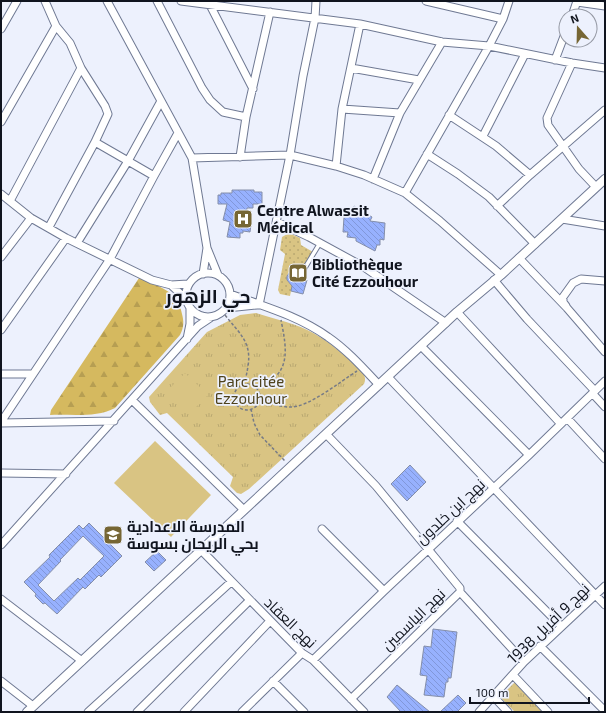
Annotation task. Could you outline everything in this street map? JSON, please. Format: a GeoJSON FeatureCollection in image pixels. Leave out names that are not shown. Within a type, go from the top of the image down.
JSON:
{"type":"FeatureCollection","features":[{"type":"Feature","properties":{"kind":"street"},"geometry":{"type":"LineString","coordinates":[[1,29],[17,1]]}},
{"type":"Feature","properties":{"kind":"street"},"geometry":{"type":"LineString","coordinates":[[45,1],[56,26],[70,43],[81,68],[107,112],[107,118],[95,142],[49,227]]}},
{"type":"Feature","properties":{"kind":"street"},"geometry":{"type":"LineString","coordinates":[[107,1],[192,158],[207,248],[218,275]]}},
{"type":"Feature","properties":{"kind":"street"},"geometry":{"type":"LineString","coordinates":[[158,1],[202,88],[210,100],[223,112],[246,117]]}},
{"type":"Feature","properties":{"kind":"street"},"geometry":{"type":"LineString","coordinates":[[181,1],[360,24],[442,42],[489,46],[572,64],[605,68]]}},
{"type":"Feature","properties":{"kind":"street"},"geometry":{"type":"LineString","coordinates":[[259,305],[290,155],[303,76],[315,18],[316,1]]}},
{"type":"Feature","properties":{"kind":"street"},"geometry":{"type":"LineString","coordinates":[[426,1],[503,19]]}},
{"type":"Feature","properties":{"kind":"street"},"geometry":{"type":"LineString","coordinates":[[405,193],[489,46],[503,19],[509,1]]}},
{"type":"Feature","properties":{"kind":"street"},"geometry":{"type":"LineString","coordinates":[[577,1],[605,6]]}},
{"type":"Feature","properties":{"kind":"street"},"geometry":{"type":"LineString","coordinates":[[210,5],[253,89]]}},
{"type":"Feature","properties":{"kind":"street"},"geometry":{"type":"LineString","coordinates":[[240,157],[246,117],[270,12]]}},
{"type":"Feature","properties":{"kind":"street"},"geometry":{"type":"LineString","coordinates":[[336,166],[342,109],[360,24]]}},
{"type":"Feature","properties":{"kind":"street"},"geometry":{"type":"LineString","coordinates":[[1,122],[56,26]]}},
{"type":"Feature","properties":{"kind":"street"},"geometry":{"type":"LineString","coordinates":[[373,180],[400,113],[442,42]]}},
{"type":"Feature","properties":{"kind":"street"},"geometry":{"type":"LineString","coordinates":[[554,60],[559,48]]}},
{"type":"Feature","properties":{"kind":"street"},"geometry":{"type":"LineString","coordinates":[[483,136],[524,54]]}},
{"type":"Feature","properties":{"kind":"street"},"geometry":{"type":"LineString","coordinates":[[572,64],[547,118],[548,125],[579,169],[596,187]]}},
{"type":"Feature","properties":{"kind":"street"},"geometry":{"type":"LineString","coordinates":[[10,201],[81,68]]}},
{"type":"Feature","properties":{"kind":"street"},"geometry":{"type":"LineString","coordinates":[[350,68],[419,80]]}},
{"type":"Feature","properties":{"kind":"street"},"geometry":{"type":"LineString","coordinates":[[78,242],[128,161],[161,101]]}},
{"type":"Feature","properties":{"kind":"street"},"geometry":{"type":"LineString","coordinates":[[342,109],[400,113]]}},
{"type":"Feature","properties":{"kind":"street"},"geometry":{"type":"LineString","coordinates":[[497,206],[530,175],[605,110]]}},
{"type":"Feature","properties":{"kind":"street"},"geometry":{"type":"LineString","coordinates":[[449,115],[483,136],[530,175]]}},
{"type":"Feature","properties":{"kind":"street"},"geometry":{"type":"LineString","coordinates":[[1,422],[110,259],[178,133]]}},
{"type":"Feature","properties":{"kind":"street"},"geometry":{"type":"LineString","coordinates":[[95,142],[154,176]]}},
{"type":"Feature","properties":{"kind":"street"},"geometry":{"type":"LineString","coordinates":[[427,154],[458,174],[489,197],[535,244]]}},
{"type":"Feature","properties":{"kind":"street"},"geometry":{"type":"LineString","coordinates":[[192,158],[290,155],[336,166],[405,193],[440,222],[498,278],[527,319],[594,392],[605,407]]}},
{"type":"Feature","properties":{"kind":"street"},"geometry":{"type":"LineString","coordinates":[[1,681],[30,709],[457,312],[498,278],[605,180]]}},
{"type":"Feature","properties":{"kind":"street"},"geometry":{"type":"LineString","coordinates":[[1,194],[31,218],[66,238],[78,242],[152,280],[171,285],[188,284]]}},
{"type":"Feature","properties":{"kind":"street"},"geometry":{"type":"LineString","coordinates":[[2,254],[31,218]]}},
{"type":"Feature","properties":{"kind":"street"},"geometry":{"type":"LineString","coordinates":[[562,219],[605,226]]}},
{"type":"Feature","properties":{"kind":"street"},"geometry":{"type":"LineString","coordinates":[[276,222],[320,243],[364,267],[446,323]]}},
{"type":"Feature","properties":{"kind":"street"},"geometry":{"type":"LineString","coordinates":[[1,330],[66,238]]}},
{"type":"Feature","properties":{"kind":"street"},"geometry":{"type":"LineString","coordinates":[[203,274],[207,248]]}},
{"type":"Feature","properties":{"kind":"street"},"geometry":{"type":"LineString","coordinates":[[519,258],[567,308],[605,352]]}},
{"type":"Feature","properties":{"kind":"street"},"geometry":{"type":"LineString","coordinates":[[187,339],[190,324],[190,309],[186,298],[186,291],[188,284],[194,277],[210,273],[218,275],[224,280],[228,286],[230,294],[230,301],[225,310]]}},
{"type":"Feature","properties":{"kind":"street"},"geometry":{"type":"LineString","coordinates":[[567,308],[563,302],[563,297],[573,283],[581,279],[605,281]]}},
{"type":"Feature","properties":{"kind":"street"},"geometry":{"type":"LineString","coordinates":[[171,285],[186,298]]}},
{"type":"Feature","properties":{"kind":"street"},"geometry":{"type":"LineString","coordinates":[[230,294],[280,312],[327,336],[349,353],[379,385]]}},
{"type":"Feature","properties":{"kind":"street"},"geometry":{"type":"LineString","coordinates":[[1,545],[198,326],[225,310],[259,305]]}},
{"type":"Feature","properties":{"kind":"street"},"geometry":{"type":"LineString","coordinates":[[190,309],[196,314],[210,318]]}},
{"type":"Feature","properties":{"kind":"street"},"geometry":{"type":"LineString","coordinates":[[457,312],[560,424]]}},
{"type":"Feature","properties":{"kind":"street"},"geometry":{"type":"LineString","coordinates":[[421,346],[529,455]]}},
{"type":"Feature","properties":{"kind":"street"},"geometry":{"type":"LineString","coordinates":[[1,374],[32,374]]}},
{"type":"Feature","properties":{"kind":"street"},"geometry":{"type":"LineString","coordinates":[[388,377],[605,605]]}},
{"type":"Feature","properties":{"kind":"street","name":"نهج ابن خلدون"},"geometry":{"type":"LineString","coordinates":[[313,660],[605,381]]}},
{"type":"Feature","properties":{"kind":"street"},"geometry":{"type":"LineString","coordinates":[[132,400],[244,510]]}},
{"type":"Feature","properties":{"kind":"street"},"geometry":{"type":"LineString","coordinates":[[567,418],[605,459]]}},
{"type":"Feature","properties":{"kind":"street"},"geometry":{"type":"LineString","coordinates":[[1,422],[114,421]]}},
{"type":"Feature","properties":{"kind":"street"},"geometry":{"type":"LineString","coordinates":[[326,434],[376,486],[460,588],[460,592]]}},
{"type":"Feature","properties":{"kind":"street"},"geometry":{"type":"LineString","coordinates":[[1,474],[66,474]]}},
{"type":"Feature","properties":{"kind":"street"},"geometry":{"type":"LineString","coordinates":[[457,521],[561,626]]}},
{"type":"Feature","properties":{"kind":"street"},"geometry":{"type":"LineString","coordinates":[[322,529],[384,591]]}},
{"type":"Feature","properties":{"kind":"street","name":"نهج العقاد"},"geometry":{"type":"LineString","coordinates":[[201,550],[302,653],[313,660],[364,712]]}},
{"type":"Feature","properties":{"kind":"street"},"geometry":{"type":"LineString","coordinates":[[88,712],[231,582]]}},
{"type":"Feature","properties":{"kind":"street","name":"نهج 9 أفريل 1938"},"geometry":{"type":"LineString","coordinates":[[479,712],[540,646],[605,586]]}},
{"type":"Feature","properties":{"kind":"street","name":"نهج الياسمين"},"geometry":{"type":"LineString","coordinates":[[351,698],[460,592],[524,662]]}},
{"type":"Feature","properties":{"kind":"street"},"geometry":{"type":"LineString","coordinates":[[1,599],[82,661]]}},
{"type":"Feature","properties":{"kind":"street"},"geometry":{"type":"LineString","coordinates":[[137,712],[250,600]]}},
{"type":"Feature","properties":{"kind":"street"},"geometry":{"type":"LineString","coordinates":[[184,712],[270,621]]}},
{"type":"Feature","properties":{"kind":"street"},"geometry":{"type":"LineString","coordinates":[[540,646],[605,711]]}},
{"type":"Feature","properties":{"kind":"street"},"geometry":{"type":"LineString","coordinates":[[246,711],[273,681],[302,653]]}},
{"type":"Feature","properties":{"kind":"street"},"geometry":{"type":"LineString","coordinates":[[513,675],[548,712]]}},
{"type":"Feature","properties":{"kind":"street"},"geometry":{"type":"LineString","coordinates":[[273,681],[304,712]]}},
{"type":"Feature","properties":{"kind":"street"},"geometry":{"type":"LineString","coordinates":[[493,696],[508,712]]}},
{"type":"Feature","properties":{"kind":"lane"},"geometry":{"type":"LineString","coordinates":[[303,271],[320,243]]}},
{"type":"Feature","properties":{"kind":"path"},"geometry":{"type":"LineString","coordinates":[[225,310],[248,345],[249,364],[246,378],[243,384],[239,386],[234,393],[235,401],[240,408],[248,410],[256,406],[260,400],[260,394],[256,387],[252,384],[243,384]]}},
{"type":"Feature","properties":{"kind":"path"},"geometry":{"type":"LineString","coordinates":[[256,387],[263,385],[278,374],[285,361],[286,344],[280,312]]}},
{"type":"Feature","properties":{"kind":"path"},"geometry":{"type":"LineString","coordinates":[[260,400],[284,406],[296,407],[315,398],[362,367]]}},
{"type":"Feature","properties":{"kind":"path"},"geometry":{"type":"LineString","coordinates":[[251,409],[254,423],[260,434],[290,467]]}},
{"type":"Feature","properties":{"kind":"green space"},"geometry":{"type":"Polygon","coordinates":[[[289,233],[300,238],[301,245],[313,252],[304,267],[292,270],[288,273],[287,280],[292,286],[290,296],[280,294],[278,290],[285,254],[280,250],[282,237],[289,233]]]}},
{"type":"Feature","properties":{"kind":"green space"},"geometry":{"type":"Polygon","coordinates":[[[139,278],[172,294],[180,306],[183,320],[183,327],[180,335],[115,408],[100,413],[84,415],[50,415],[51,410],[139,278]]]}},
{"type":"Feature","properties":{"kind":"green space","name":"Parc citée Ezzouhour"},"geometry":{"type":"Polygon","coordinates":[[[256,313],[308,330],[320,337],[359,368],[364,375],[365,381],[364,384],[249,489],[241,494],[237,493],[230,486],[233,477],[167,413],[160,415],[150,402],[149,397],[207,332],[240,315],[256,313]]]}},
{"type":"Feature","properties":{"kind":"green space"},"geometry":{"type":"Polygon","coordinates":[[[185,373],[208,395],[193,410],[170,388],[185,373]]]}},
{"type":"Feature","properties":{"kind":"green space"},"geometry":{"type":"Polygon","coordinates":[[[155,441],[211,495],[171,537],[114,483],[155,441]]]}},
{"type":"Feature","properties":{"kind":"green space"},"geometry":{"type":"Polygon","coordinates":[[[515,682],[543,712],[515,712],[500,697],[515,682]]]}},
{"type":"Feature","properties":{"kind":"building"},"geometry":{"type":"Polygon","coordinates":[[[232,190],[254,190],[254,192],[262,192],[262,204],[253,204],[253,208],[247,208],[245,223],[251,224],[250,232],[243,231],[243,233],[240,233],[240,238],[227,237],[230,222],[223,220],[227,204],[218,204],[218,195],[221,195],[221,193],[232,193],[232,190]]]}},
{"type":"Feature","properties":{"kind":"building"},"geometry":{"type":"Polygon","coordinates":[[[354,206],[372,217],[370,221],[385,223],[384,240],[380,239],[380,245],[377,245],[375,251],[356,241],[356,238],[347,237],[348,232],[343,232],[344,217],[346,217],[354,206]]]}},
{"type":"Feature","properties":{"kind":"building"},"geometry":{"type":"Polygon","coordinates":[[[297,269],[303,274],[304,279],[307,280],[303,294],[291,291],[292,286],[287,280],[287,276],[290,272],[297,269]]]}},
{"type":"Feature","properties":{"kind":"building"},"geometry":{"type":"Polygon","coordinates":[[[410,465],[426,482],[407,501],[391,484],[410,465]]]}},
{"type":"Feature","properties":{"kind":"building"},"geometry":{"type":"Polygon","coordinates":[[[89,523],[122,556],[101,577],[99,575],[85,589],[83,587],[57,614],[45,603],[43,604],[35,596],[36,594],[24,582],[50,557],[49,555],[79,525],[83,529],[89,523]],[[83,536],[38,585],[54,601],[78,578],[80,580],[104,556],[83,536]]]}},
{"type":"Feature","properties":{"kind":"building"},"geometry":{"type":"Polygon","coordinates":[[[157,551],[166,560],[154,571],[145,562],[157,551]]]}},
{"type":"Feature","properties":{"kind":"building"},"geometry":{"type":"Polygon","coordinates":[[[433,629],[457,632],[451,678],[448,678],[448,682],[446,682],[444,697],[424,695],[427,676],[420,675],[424,646],[431,647],[433,629]]]}},
{"type":"Feature","properties":{"kind":"building"},"geometry":{"type":"Polygon","coordinates":[[[397,685],[430,712],[401,712],[387,697],[397,685]]]}},
{"type":"Feature","properties":{"kind":"building"},"geometry":{"type":"Polygon","coordinates":[[[458,695],[466,703],[457,712],[440,712],[458,695]]]}},
{"type":"Feature","properties":{"kind":"place","name":"Centre Alwassit Médical"},"geometry":{"type":"Point","coordinates":[243,219]}},
{"type":"Feature","properties":{"kind":"place","name":"Bibliothèque Cité Ezzouhour"},"geometry":{"type":"Point","coordinates":[298,273]}},
{"type":"Feature","properties":{"kind":"place","name":"المدرسة الاعدادية بحي الريحان بسوسة"},"geometry":{"type":"Point","coordinates":[113,535]}},
{"type":"Feature","properties":{"kind":"district","name":"حي الزهور"},"geometry":{"type":"Point","coordinates":[208,295]}}]}
